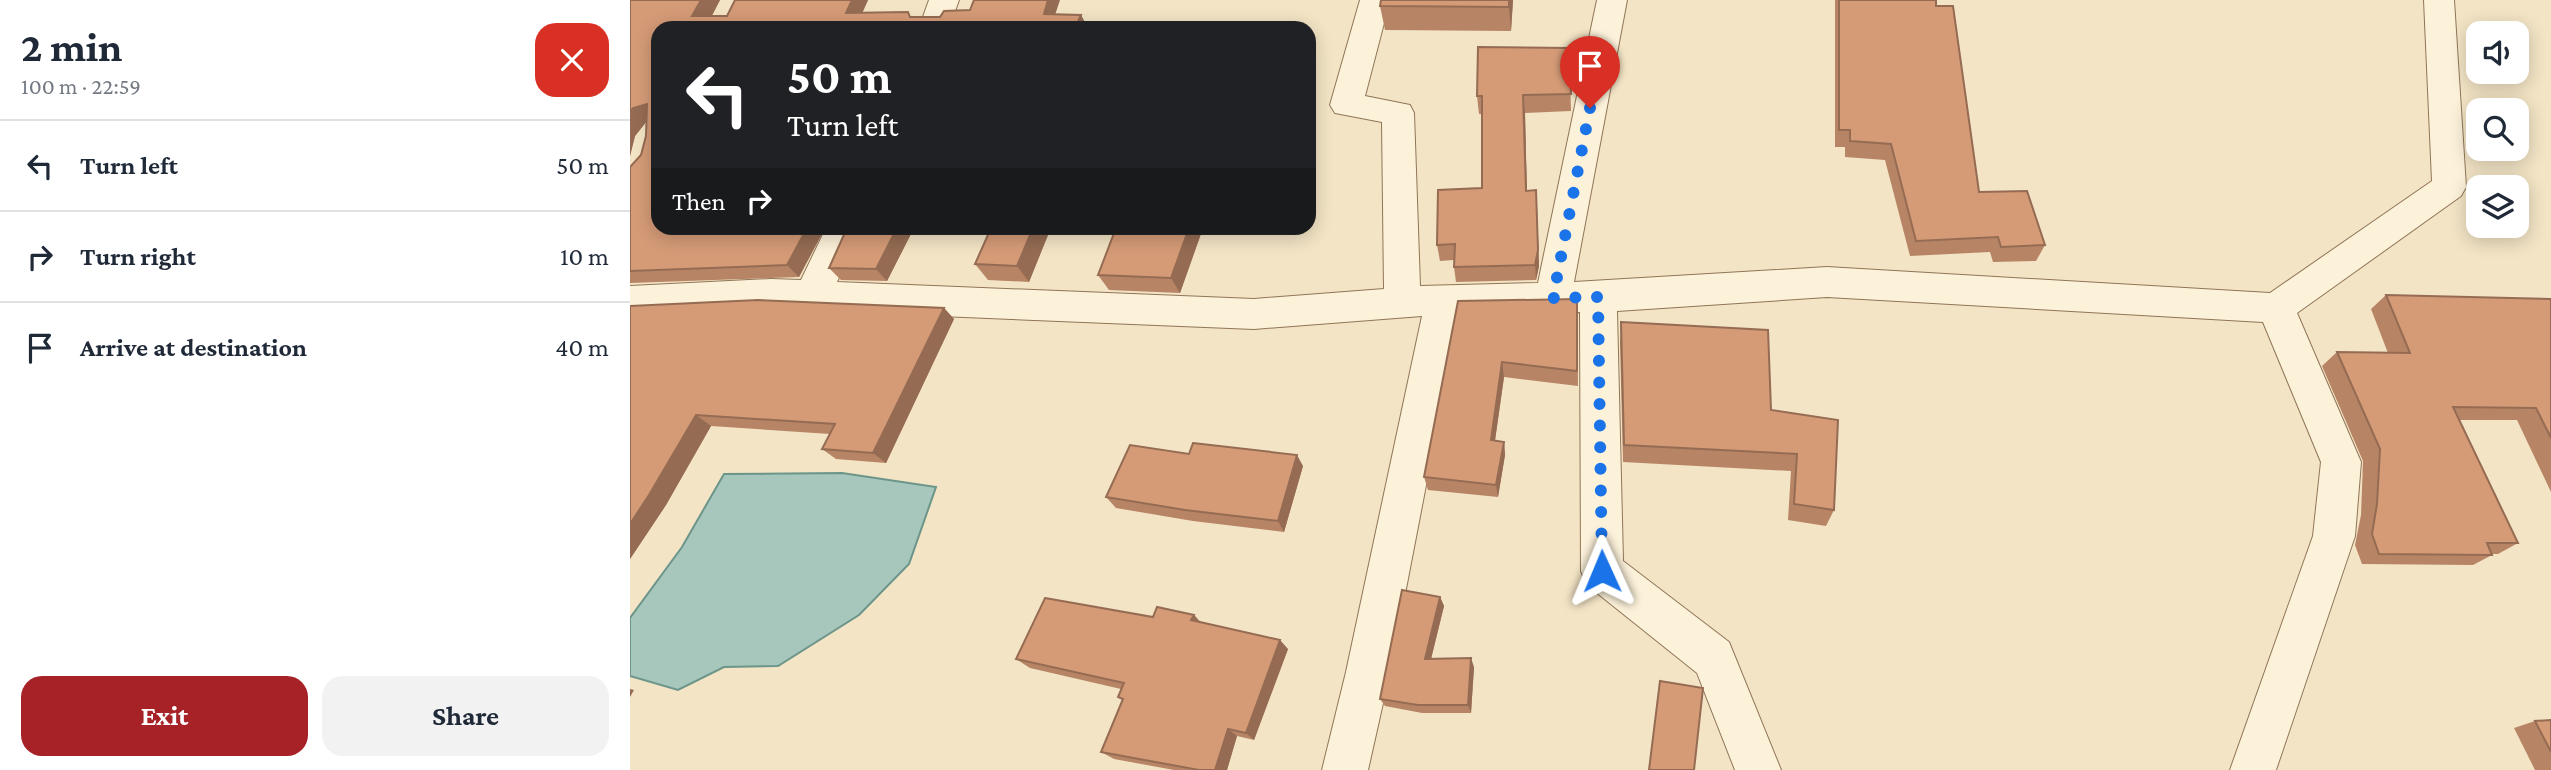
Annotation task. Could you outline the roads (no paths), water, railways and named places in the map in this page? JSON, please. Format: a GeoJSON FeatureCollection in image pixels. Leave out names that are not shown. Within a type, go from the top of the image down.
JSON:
{"type":"FeatureCollection","features":[{"type":"Feature","properties":{"kind":"street"},"geometry":{"type":"LineString","coordinates":[[936,21],[944,0]]}},
{"type":"Feature","properties":{"kind":"street"},"geometry":{"type":"LineString","coordinates":[[1375,0],[1346,105],[1398,113],[1402,302]]}},
{"type":"Feature","properties":{"kind":"street"},"geometry":{"type":"LineString","coordinates":[[1553,298],[1612,0]]}},
{"type":"Feature","properties":{"kind":"street"},"geometry":{"type":"LineString","coordinates":[[630,301],[771,294],[1254,314],[1444,299],[1598,297],[1826,282],[2276,308],[2449,187],[2439,0]]}},
{"type":"Feature","properties":{"kind":"street"},"geometry":{"type":"LineString","coordinates":[[812,296],[840,235]]}},
{"type":"Feature","properties":{"kind":"street"},"geometry":{"type":"LineString","coordinates":[[1598,297],[1602,571],[1713,658],[1758,770]]}},
{"type":"Feature","properties":{"kind":"street"},"geometry":{"type":"LineString","coordinates":[[1345,770],[1371,659],[1444,299]]}},
{"type":"Feature","properties":{"kind":"street"},"geometry":{"type":"LineString","coordinates":[[2253,770],[2334,536],[2341,462],[2276,308]]}},
{"type":"Feature","properties":{"kind":"water"},"geometry":{"type":"Polygon","coordinates":[[[842,473],[936,487],[909,564],[859,615],[778,666],[724,667],[678,690],[630,676],[630,618],[682,547],[724,474],[842,473]]]}}]}
